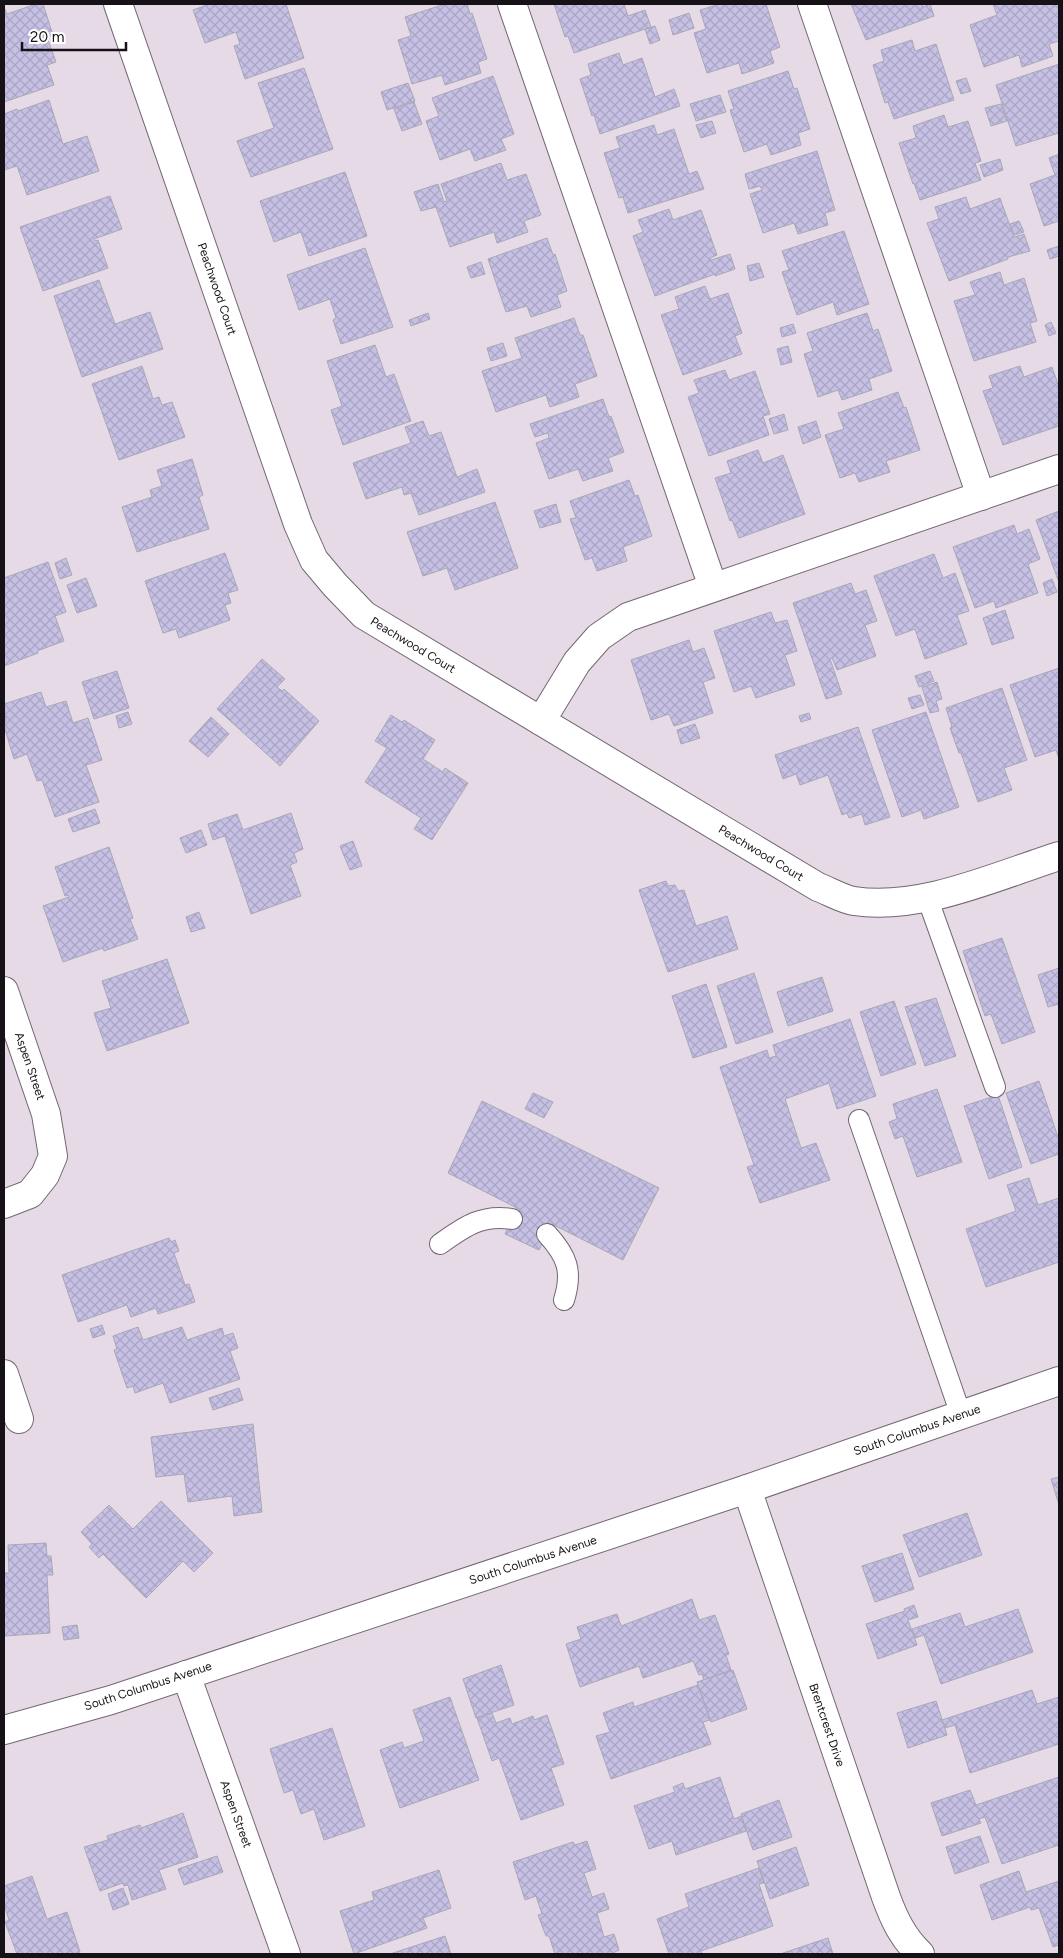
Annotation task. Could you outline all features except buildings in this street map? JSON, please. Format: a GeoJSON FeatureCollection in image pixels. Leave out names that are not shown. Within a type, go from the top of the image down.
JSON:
{"type":"FeatureCollection","features":[{"type":"Feature","properties":{"kind":"street","name":"Peachwood Court"},"geometry":{"type":"LineString","coordinates":[[118,4],[298,524],[314,560],[364,615],[818,887],[852,901],[891,903],[936,896],[1059,856]]}},
{"type":"Feature","properties":{"kind":"street"},"geometry":{"type":"LineString","coordinates":[[512,4],[713,587]]}},
{"type":"Feature","properties":{"kind":"street"},"geometry":{"type":"LineString","coordinates":[[812,4],[981,496]]}},
{"type":"Feature","properties":{"kind":"street"},"geometry":{"type":"LineString","coordinates":[[541,721],[577,662],[599,637],[628,617],[1059,469]]}},
{"type":"Feature","properties":{"kind":"street","name":"Aspen Street"},"geometry":{"type":"LineString","coordinates":[[4,991],[46,1114],[53,1156],[46,1175],[30,1194],[4,1204]]}},
{"type":"Feature","properties":{"kind":"street"},"geometry":{"type":"LineString","coordinates":[[4,1374],[20,1419]]}},
{"type":"Feature","properties":{"kind":"street","name":"South Columbus Avenue"},"geometry":{"type":"LineString","coordinates":[[4,1730],[111,1700],[746,1489],[1059,1381]]}},
{"type":"Feature","properties":{"kind":"street","name":"Brentcrest Drive"},"geometry":{"type":"LineString","coordinates":[[746,1489],[886,1897],[896,1922],[910,1946],[920,1954]]}},
{"type":"Feature","properties":{"kind":"street","name":"Aspen Street"},"geometry":{"type":"LineString","coordinates":[[186,1674],[286,1954]]}},
{"type":"Feature","properties":{"kind":"lane"},"geometry":{"type":"LineString","coordinates":[[927,897],[995,1086]]}},
{"type":"Feature","properties":{"kind":"lane"},"geometry":{"type":"LineString","coordinates":[[859,1120],[960,1415]]}},
{"type":"Feature","properties":{"kind":"lane"},"geometry":{"type":"LineString","coordinates":[[440,1244],[461,1229],[479,1220],[497,1217],[512,1219]]}},
{"type":"Feature","properties":{"kind":"lane"},"geometry":{"type":"LineString","coordinates":[[547,1234],[559,1247],[566,1264],[569,1283],[564,1300]]}}]}
